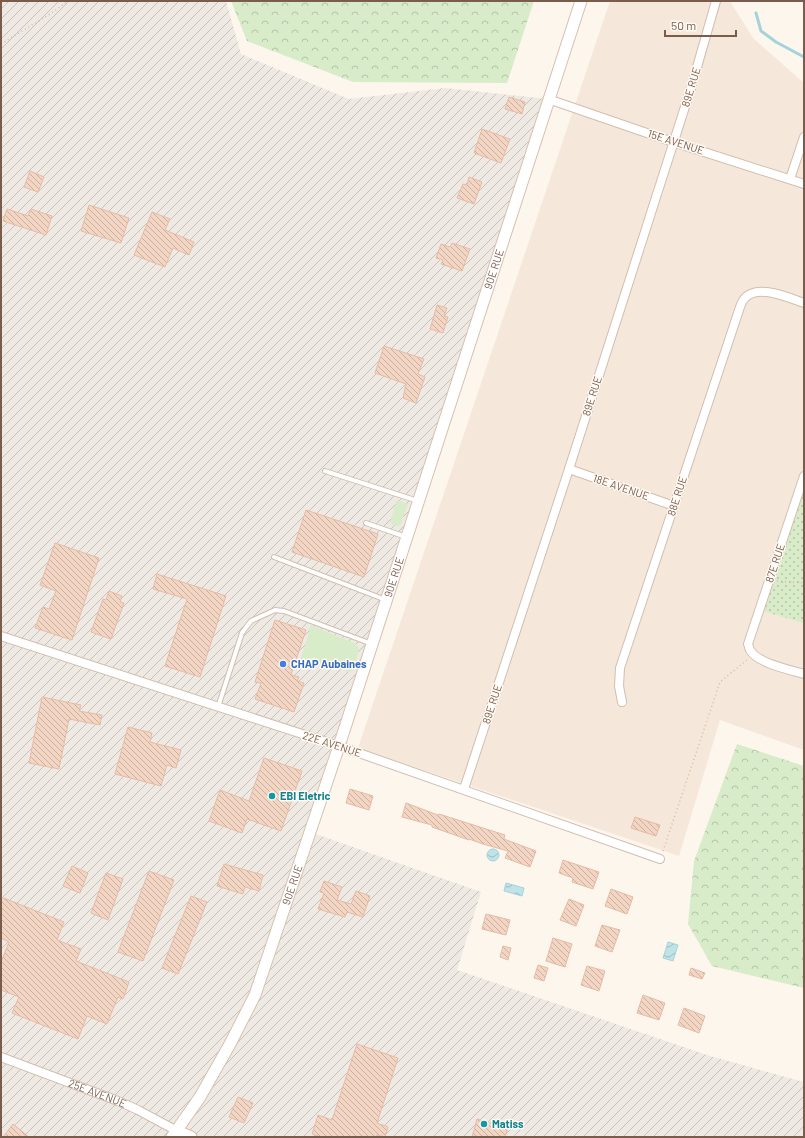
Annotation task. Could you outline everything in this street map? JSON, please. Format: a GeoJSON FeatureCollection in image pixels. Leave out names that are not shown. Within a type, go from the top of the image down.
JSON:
{"type":"FeatureCollection","features":[{"type":"Feature","properties":{"kind":"street","name":"90E RUE"},"geometry":{"type":"LineString","coordinates":[[174,1134],[200,1097],[230,1044],[255,995],[339,746],[580,1]]}},
{"type":"Feature","properties":{"kind":"street","name":"89E RUE"},"geometry":{"type":"LineString","coordinates":[[464,790],[691,88],[716,1]]}},
{"type":"Feature","properties":{"kind":"street","name":"15E AVENUE"},"geometry":{"type":"LineString","coordinates":[[548,99],[673,142],[804,184]]}},
{"type":"Feature","properties":{"kind":"street"},"geometry":{"type":"LineString","coordinates":[[790,179],[804,136]]}},
{"type":"Feature","properties":{"kind":"street","name":"88E RUE"},"geometry":{"type":"LineString","coordinates":[[622,702],[619,686],[620,668],[744,298],[750,294],[772,292],[804,303]]}},
{"type":"Feature","properties":{"kind":"street","name":"18E AVENUE"},"geometry":{"type":"LineString","coordinates":[[569,469],[674,506]]}},
{"type":"Feature","properties":{"kind":"street","name":"87E RUE"},"geometry":{"type":"LineString","coordinates":[[752,652],[748,644],[804,476]]}},
{"type":"Feature","properties":{"kind":"street","name":"22E AVENUE"},"geometry":{"type":"LineString","coordinates":[[1,636],[339,746],[660,859]]}},
{"type":"Feature","properties":{"kind":"street"},"geometry":{"type":"LineString","coordinates":[[752,652],[759,658],[773,665],[804,674]]}},
{"type":"Feature","properties":{"kind":"street","name":"25E AVENUE"},"geometry":{"type":"LineString","coordinates":[[1,1057],[118,1101],[138,1110],[174,1134],[191,1137]]}},
{"type":"Feature","properties":{"kind":"lane"},"geometry":{"type":"LineString","coordinates":[[325,471],[418,501]]}},
{"type":"Feature","properties":{"kind":"lane"},"geometry":{"type":"LineString","coordinates":[[366,523],[407,537]]}},
{"type":"Feature","properties":{"kind":"lane"},"geometry":{"type":"LineString","coordinates":[[274,557],[386,600]]}},
{"type":"Feature","properties":{"kind":"lane"},"geometry":{"type":"LineString","coordinates":[[218,707],[242,633],[251,621],[266,613],[275,610],[284,611],[372,644]]}},
{"type":"Feature","properties":{"kind":"path"},"geometry":{"type":"LineString","coordinates":[[1,44],[50,14],[68,1]]}},
{"type":"Feature","properties":{"kind":"path"},"geometry":{"type":"LineString","coordinates":[[769,580],[804,583]]}},
{"type":"Feature","properties":{"kind":"path"},"geometry":{"type":"LineString","coordinates":[[660,859],[720,682],[752,652]]}},
{"type":"Feature","properties":{"kind":"shaded area"},"geometry":{"type":"Polygon","coordinates":[[[1,1],[226,1],[241,54],[349,99],[445,88],[548,99],[310,832],[481,892],[457,970],[710,1056],[804,1082],[804,1137],[1,1137],[1,1]]]}},
{"type":"Feature","properties":{"kind":"shaded area"},"geometry":{"type":"Polygon","coordinates":[[[610,1],[730,1],[753,38],[804,83],[804,750],[720,720],[679,856],[358,748],[610,1]]]}},
{"type":"Feature","properties":{"kind":"green space"},"geometry":{"type":"Polygon","coordinates":[[[231,1],[534,1],[507,83],[353,82],[247,41],[231,1]]]}},
{"type":"Feature","properties":{"kind":"green space"},"geometry":{"type":"Polygon","coordinates":[[[804,478],[804,623],[759,610],[804,478]]]}},
{"type":"Feature","properties":{"kind":"green space"},"geometry":{"type":"Polygon","coordinates":[[[397,500],[408,504],[401,524],[397,526],[390,522],[397,500]]]}},
{"type":"Feature","properties":{"kind":"green space"},"geometry":{"type":"Polygon","coordinates":[[[311,625],[356,644],[359,649],[354,670],[349,672],[301,658],[311,625]]]}},
{"type":"Feature","properties":{"kind":"green space"},"geometry":{"type":"Polygon","coordinates":[[[737,744],[804,766],[804,988],[712,966],[688,924],[694,861],[737,744]]]}},
{"type":"Feature","properties":{"kind":"water"},"geometry":{"type":"Polygon","coordinates":[[[493,849],[497,851],[499,855],[497,859],[493,861],[489,859],[487,855],[489,851],[493,849]]]}},
{"type":"Feature","properties":{"kind":"water"},"geometry":{"type":"Polygon","coordinates":[[[506,883],[524,888],[522,896],[504,891],[506,883]]]}},
{"type":"Feature","properties":{"kind":"water"},"geometry":{"type":"Polygon","coordinates":[[[668,942],[678,945],[673,961],[663,958],[668,942]]]}},
{"type":"Feature","properties":{"kind":"building"},"geometry":{"type":"Polygon","coordinates":[[[509,97],[525,102],[522,114],[505,109],[509,97]]]}},
{"type":"Feature","properties":{"kind":"building"},"geometry":{"type":"Polygon","coordinates":[[[482,129],[510,139],[501,163],[474,153],[482,129]]]}},
{"type":"Feature","properties":{"kind":"building"},"geometry":{"type":"Polygon","coordinates":[[[30,171],[44,177],[38,192],[24,187],[30,171]]]}},
{"type":"Feature","properties":{"kind":"building"},"geometry":{"type":"Polygon","coordinates":[[[469,177],[482,182],[474,204],[457,198],[463,184],[467,185],[469,177]]]}},
{"type":"Feature","properties":{"kind":"building"},"geometry":{"type":"Polygon","coordinates":[[[89,205],[129,218],[121,243],[81,231],[89,205]]]}},
{"type":"Feature","properties":{"kind":"building"},"geometry":{"type":"Polygon","coordinates":[[[7,209],[28,216],[31,209],[52,216],[46,235],[3,221],[7,209]]]}},
{"type":"Feature","properties":{"kind":"building"},"geometry":{"type":"Polygon","coordinates":[[[152,212],[170,219],[165,230],[194,242],[189,255],[173,248],[165,267],[134,255],[152,212]]]}},
{"type":"Feature","properties":{"kind":"building"},"geometry":{"type":"Polygon","coordinates":[[[452,243],[470,249],[462,271],[441,264],[443,260],[436,258],[441,244],[450,247],[452,243]]]}},
{"type":"Feature","properties":{"kind":"building"},"geometry":{"type":"Polygon","coordinates":[[[437,305],[447,308],[444,316],[448,317],[443,333],[430,329],[437,305]]]}},
{"type":"Feature","properties":{"kind":"building"},"geometry":{"type":"Polygon","coordinates":[[[384,346],[424,359],[418,374],[425,377],[416,403],[403,398],[406,384],[375,373],[384,346]]]}},
{"type":"Feature","properties":{"kind":"building"},"geometry":{"type":"Polygon","coordinates":[[[306,510],[378,534],[364,577],[292,552],[306,510]]]}},
{"type":"Feature","properties":{"kind":"building"},"geometry":{"type":"Polygon","coordinates":[[[55,543],[99,558],[72,640],[35,628],[43,607],[49,609],[56,591],[40,585],[55,543]]]}},
{"type":"Feature","properties":{"kind":"building"},"geometry":{"type":"Polygon","coordinates":[[[157,574],[226,596],[200,677],[165,666],[187,599],[153,589],[157,574]]]}},
{"type":"Feature","properties":{"kind":"building"},"geometry":{"type":"Polygon","coordinates":[[[109,591],[122,596],[120,602],[124,603],[111,639],[91,632],[103,599],[106,600],[109,591]]]}},
{"type":"Feature","properties":{"kind":"building"},"geometry":{"type":"Polygon","coordinates":[[[275,620],[306,630],[291,675],[299,677],[297,681],[304,683],[294,712],[255,699],[261,683],[255,682],[275,620]]]}},
{"type":"Feature","properties":{"kind":"building"},"geometry":{"type":"Polygon","coordinates":[[[42,697],[81,705],[79,711],[102,715],[100,725],[69,719],[59,769],[29,763],[42,697]]]}},
{"type":"Feature","properties":{"kind":"building"},"geometry":{"type":"Polygon","coordinates":[[[128,727],[152,733],[150,742],[181,750],[176,768],[167,765],[161,786],[115,774],[128,727]]]}},
{"type":"Feature","properties":{"kind":"building","name":"EBI Eletric"},"geometry":{"type":"Polygon","coordinates":[[[264,758],[302,771],[281,831],[247,819],[242,833],[209,821],[220,790],[249,801],[264,758]]]}},
{"type":"Feature","properties":{"kind":"building"},"geometry":{"type":"Polygon","coordinates":[[[350,789],[373,796],[369,810],[346,803],[350,789]]]}},
{"type":"Feature","properties":{"kind":"building"},"geometry":{"type":"Polygon","coordinates":[[[406,803],[438,815],[439,814],[505,835],[504,839],[536,851],[530,867],[505,858],[508,851],[469,840],[432,827],[432,825],[402,817],[406,803]]]}},
{"type":"Feature","properties":{"kind":"building"},"geometry":{"type":"Polygon","coordinates":[[[635,817],[660,825],[656,836],[631,828],[635,817]]]}},
{"type":"Feature","properties":{"kind":"building"},"geometry":{"type":"Polygon","coordinates":[[[563,860],[599,872],[593,889],[572,882],[573,878],[559,873],[563,860]]]}},
{"type":"Feature","properties":{"kind":"building"},"geometry":{"type":"Polygon","coordinates":[[[224,864],[263,875],[259,891],[245,887],[243,894],[217,886],[224,864]]]}},
{"type":"Feature","properties":{"kind":"building"},"geometry":{"type":"Polygon","coordinates":[[[72,866],[88,873],[80,893],[63,886],[72,866]]]}},
{"type":"Feature","properties":{"kind":"building"},"geometry":{"type":"Polygon","coordinates":[[[149,871],[174,880],[143,961],[118,952],[149,871]]]}},
{"type":"Feature","properties":{"kind":"building"},"geometry":{"type":"Polygon","coordinates":[[[106,873],[123,879],[108,920],[91,913],[106,873]]]}},
{"type":"Feature","properties":{"kind":"building"},"geometry":{"type":"Polygon","coordinates":[[[324,881],[342,887],[337,900],[351,904],[356,891],[370,896],[363,917],[347,912],[345,917],[318,909],[324,893],[320,892],[324,881]]]}},
{"type":"Feature","properties":{"kind":"building"},"geometry":{"type":"Polygon","coordinates":[[[611,889],[633,897],[627,914],[605,906],[611,889]]]}},
{"type":"Feature","properties":{"kind":"building"},"geometry":{"type":"Polygon","coordinates":[[[191,896],[207,902],[178,974],[162,968],[191,896]]]}},
{"type":"Feature","properties":{"kind":"building"},"geometry":{"type":"Polygon","coordinates":[[[1,897],[64,922],[57,940],[81,949],[76,961],[129,982],[123,999],[118,997],[107,1024],[87,1016],[78,1039],[12,1013],[19,997],[1,990],[1,962],[9,942],[1,938],[1,897]]]}},
{"type":"Feature","properties":{"kind":"building"},"geometry":{"type":"Polygon","coordinates":[[[569,899],[584,905],[576,926],[560,920],[569,899]]]}},
{"type":"Feature","properties":{"kind":"building"},"geometry":{"type":"Polygon","coordinates":[[[486,914],[510,920],[506,935],[482,929],[486,914]]]}},
{"type":"Feature","properties":{"kind":"building"},"geometry":{"type":"Polygon","coordinates":[[[602,925],[620,930],[612,952],[595,946],[602,925]]]}},
{"type":"Feature","properties":{"kind":"building"},"geometry":{"type":"Polygon","coordinates":[[[553,938],[572,944],[565,967],[546,961],[553,938]]]}},
{"type":"Feature","properties":{"kind":"building"},"geometry":{"type":"Polygon","coordinates":[[[503,946],[511,948],[508,960],[500,957],[503,946]]]}},
{"type":"Feature","properties":{"kind":"building"},"geometry":{"type":"Polygon","coordinates":[[[538,965],[548,968],[544,981],[534,978],[538,965]]]}},
{"type":"Feature","properties":{"kind":"building"},"geometry":{"type":"Polygon","coordinates":[[[587,966],[605,971],[599,991],[581,985],[587,966]]]}},
{"type":"Feature","properties":{"kind":"building"},"geometry":{"type":"Polygon","coordinates":[[[691,968],[705,973],[702,979],[689,975],[691,968]]]}},
{"type":"Feature","properties":{"kind":"building"},"geometry":{"type":"Polygon","coordinates":[[[643,995],[665,1003],[659,1020],[637,1013],[643,995]]]}},
{"type":"Feature","properties":{"kind":"building"},"geometry":{"type":"Polygon","coordinates":[[[684,1008],[705,1016],[699,1033],[678,1025],[684,1008]]]}},
{"type":"Feature","properties":{"kind":"building"},"geometry":{"type":"Polygon","coordinates":[[[357,1044],[398,1058],[377,1123],[388,1127],[385,1137],[377,1135],[376,1137],[321,1137],[312,1134],[318,1115],[332,1120],[357,1044]]]}},
{"type":"Feature","properties":{"kind":"building"},"geometry":{"type":"Polygon","coordinates":[[[238,1097],[253,1103],[244,1123],[229,1117],[238,1097]]]}},
{"type":"Feature","properties":{"kind":"building","name":"Matiss"},"geometry":{"type":"Polygon","coordinates":[[[477,1119],[508,1128],[505,1137],[472,1137],[477,1119]]]}},
{"type":"Feature","properties":{"kind":"building"},"geometry":{"type":"Polygon","coordinates":[[[13,1124],[29,1137],[3,1137],[13,1124]]]}},
{"type":"Feature","properties":{"kind":"waterway"},"geometry":{"type":"LineString","coordinates":[[756,13],[761,31],[776,42],[804,57]]}},
{"type":"Feature","properties":{"kind":"place","name":"CHAP Aubaines"},"geometry":{"type":"Point","coordinates":[283,664]}},
{"type":"Feature","properties":{"kind":"place","name":"EBI Eletric"},"geometry":{"type":"Point","coordinates":[272,796]}},
{"type":"Feature","properties":{"kind":"place","name":"Matiss"},"geometry":{"type":"Point","coordinates":[484,1124]}}]}
